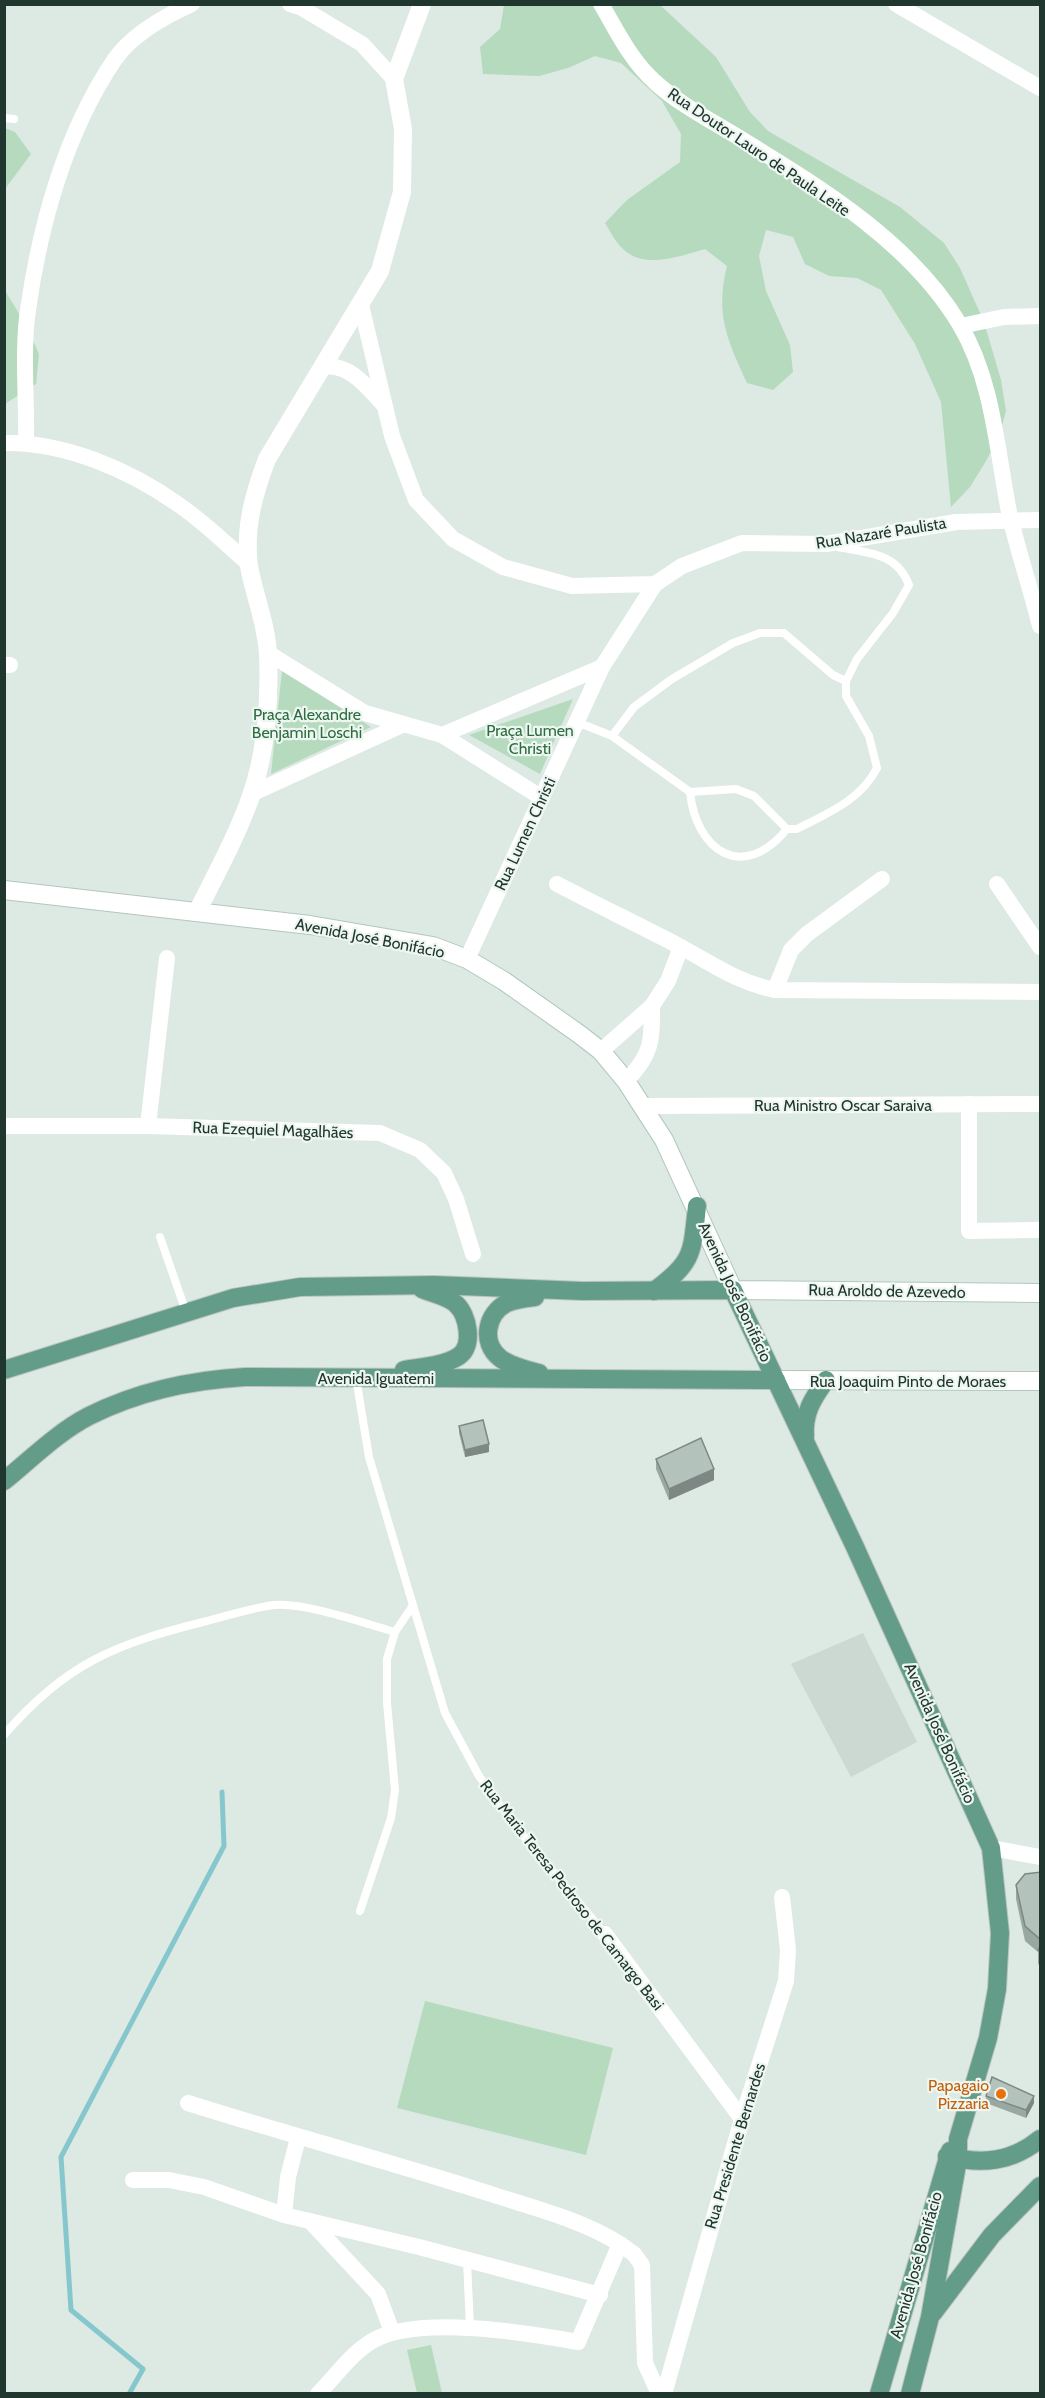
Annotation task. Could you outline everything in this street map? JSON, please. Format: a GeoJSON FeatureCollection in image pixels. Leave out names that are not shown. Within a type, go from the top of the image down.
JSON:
{"type":"FeatureCollection","features":[{"type":"Feature","properties":{"kind":"main road"},"geometry":{"type":"LineString","coordinates":[[197,912],[251,794],[261,753],[268,653],[249,564],[249,525],[254,492],[267,459],[380,271],[402,192],[403,129],[394,79],[422,4]]}},
{"type":"Feature","properties":{"kind":"main road","name":"Avenida José Bonifácio"},"geometry":{"type":"LineString","coordinates":[[4,890],[322,927],[434,946],[467,959],[504,981],[601,1052],[645,1106],[697,1206],[733,1290],[947,1748],[991,1848],[1000,1933],[997,1989],[988,2038],[879,2394]]}},
{"type":"Feature","properties":{"kind":"main road"},"geometry":{"type":"LineString","coordinates":[[654,1291],[676,1275],[687,1263],[693,1247],[697,1206]]}},
{"type":"Feature","properties":{"kind":"main road"},"geometry":{"type":"LineString","coordinates":[[4,1370],[233,1298],[300,1287],[414,1286],[582,1291],[733,1290]]}},
{"type":"Feature","properties":{"kind":"main road"},"geometry":{"type":"LineString","coordinates":[[360,1378],[447,1361],[461,1355],[467,1343],[465,1317],[455,1303],[414,1286]]}},
{"type":"Feature","properties":{"kind":"main road","name":"Rua Aroldo de Azevedo"},"geometry":{"type":"LineString","coordinates":[[733,1290],[1041,1293]]}},
{"type":"Feature","properties":{"kind":"main road"},"geometry":{"type":"LineString","coordinates":[[558,1378],[529,1371],[499,1357],[490,1344],[489,1324],[493,1314],[507,1303],[523,1298],[582,1291]]}},
{"type":"Feature","properties":{"kind":"main road","name":"Avenida Iguatemi"},"geometry":{"type":"LineString","coordinates":[[4,1481],[68,1429],[88,1417],[146,1394],[211,1379],[776,1380]]}},
{"type":"Feature","properties":{"kind":"main road","name":"Rua Joaquim Pinto de Moraes"},"geometry":{"type":"LineString","coordinates":[[776,1380],[1041,1382]]}},
{"type":"Feature","properties":{"kind":"main road"},"geometry":{"type":"LineString","coordinates":[[805,1442],[804,1422],[808,1409],[826,1380]]}},
{"type":"Feature","properties":{"kind":"main road"},"geometry":{"type":"LineString","coordinates":[[952,2158],[983,2162],[1008,2159],[1041,2139]]}},
{"type":"Feature","properties":{"kind":"main road","name":"Avenida José Bonifácio"},"geometry":{"type":"LineString","coordinates":[[910,2394],[930,2317],[952,2158]]}},
{"type":"Feature","properties":{"kind":"main road"},"geometry":{"type":"LineString","coordinates":[[930,2317],[992,2235],[1041,2186]]}},
{"type":"Feature","properties":{"kind":"street"},"geometry":{"type":"LineString","coordinates":[[26,442],[27,312],[45,225],[74,134],[116,58],[160,18],[192,4]]}},
{"type":"Feature","properties":{"kind":"street"},"geometry":{"type":"LineString","coordinates":[[290,4],[362,44],[394,79]]}},
{"type":"Feature","properties":{"kind":"street","name":"Rua Doutor Lauro de Paula Leite"},"geometry":{"type":"LineString","coordinates":[[601,4],[629,52],[655,82],[786,166],[884,237],[922,275],[961,326],[976,358],[989,407],[1011,518],[1041,626]]}},
{"type":"Feature","properties":{"kind":"street"},"geometry":{"type":"LineString","coordinates":[[896,4],[1041,88]]}},
{"type":"Feature","properties":{"kind":"street"},"geometry":{"type":"LineString","coordinates":[[361,305],[392,436],[416,500],[453,539],[502,567],[572,586],[655,584]]}},
{"type":"Feature","properties":{"kind":"street"},"geometry":{"type":"LineString","coordinates":[[961,326],[1004,317],[1041,316]]}},
{"type":"Feature","properties":{"kind":"street"},"geometry":{"type":"LineString","coordinates":[[323,367],[335,365],[352,374],[385,405]]}},
{"type":"Feature","properties":{"kind":"street"},"geometry":{"type":"LineString","coordinates":[[4,442],[26,442],[80,454],[123,472],[179,504],[249,564]]}},
{"type":"Feature","properties":{"kind":"street","name":"Rua Nazaré Paulista"},"geometry":{"type":"LineString","coordinates":[[655,584],[682,566],[742,543],[826,544],[956,522],[1011,518],[1041,520]]}},
{"type":"Feature","properties":{"kind":"street","name":"Rua Lumen Christi"},"geometry":{"type":"LineString","coordinates":[[467,959],[602,667],[655,584]]}},
{"type":"Feature","properties":{"kind":"street"},"geometry":{"type":"LineString","coordinates":[[622,585],[634,616]]}},
{"type":"Feature","properties":{"kind":"street"},"geometry":{"type":"LineString","coordinates":[[268,653],[365,713],[442,735],[542,798]]}},
{"type":"Feature","properties":{"kind":"street"},"geometry":{"type":"LineString","coordinates":[[442,735],[602,667]]}},
{"type":"Feature","properties":{"kind":"street"},"geometry":{"type":"LineString","coordinates":[[251,794],[402,725]]}},
{"type":"Feature","properties":{"kind":"street"},"geometry":{"type":"LineString","coordinates":[[775,990],[790,950],[807,934],[882,879]]}},
{"type":"Feature","properties":{"kind":"street"},"geometry":{"type":"LineString","coordinates":[[556,884],[681,947],[732,977],[775,990],[1041,992]]}},
{"type":"Feature","properties":{"kind":"street"},"geometry":{"type":"LineString","coordinates":[[997,884],[1041,947]]}},
{"type":"Feature","properties":{"kind":"street"},"geometry":{"type":"LineString","coordinates":[[601,1052],[652,1006],[668,981],[681,947]]}},
{"type":"Feature","properties":{"kind":"street"},"geometry":{"type":"LineString","coordinates":[[148,1126],[167,958]]}},
{"type":"Feature","properties":{"kind":"street"},"geometry":{"type":"LineString","coordinates":[[626,1081],[641,1066],[652,1043],[652,1006]]}},
{"type":"Feature","properties":{"kind":"street"},"geometry":{"type":"LineString","coordinates":[[969,1104],[969,1231],[1041,1230]]}},
{"type":"Feature","properties":{"kind":"street","name":"Rua Ministro Oscar Saraiva"},"geometry":{"type":"LineString","coordinates":[[645,1106],[1041,1104]]}},
{"type":"Feature","properties":{"kind":"street","name":"Rua Ezequiel Magalhães"},"geometry":{"type":"LineString","coordinates":[[9,1128],[148,1126],[380,1133],[420,1150],[444,1173],[473,1254]]}},
{"type":"Feature","properties":{"kind":"street"},"geometry":{"type":"LineString","coordinates":[[991,1848],[1041,1857]]}},
{"type":"Feature","properties":{"kind":"street","name":"Rua Presidente Bernardes"},"geometry":{"type":"LineString","coordinates":[[664,2394],[742,2119],[786,1981],[788,1950],[782,1897]]}},
{"type":"Feature","properties":{"kind":"street","name":"Rua Maria Teresa Pedroso de Camargo Basi"},"geometry":{"type":"LineString","coordinates":[[605,1934],[742,2119]]}},
{"type":"Feature","properties":{"kind":"street"},"geometry":{"type":"LineString","coordinates":[[188,2103],[298,2138],[443,2179],[595,2228],[634,2254],[642,2265],[645,2363],[659,2394]]}},
{"type":"Feature","properties":{"kind":"street"},"geometry":{"type":"LineString","coordinates":[[284,2215],[288,2177],[298,2138]]}},
{"type":"Feature","properties":{"kind":"street"},"geometry":{"type":"LineString","coordinates":[[133,2180],[169,2180],[204,2187],[284,2215],[600,2295]]}},
{"type":"Feature","properties":{"kind":"street"},"geometry":{"type":"LineString","coordinates":[[310,2221],[378,2294],[392,2332]]}},
{"type":"Feature","properties":{"kind":"street"},"geometry":{"type":"LineString","coordinates":[[318,2394],[356,2354],[373,2340],[392,2332],[470,2328],[529,2333],[578,2342],[620,2244]]}},
{"type":"Feature","properties":{"kind":"lane"},"geometry":{"type":"LineString","coordinates":[[577,722],[612,736],[690,792],[736,789],[754,796],[787,829],[797,829],[853,799],[871,781],[878,768],[869,736],[846,696],[846,681],[856,659],[893,613],[909,585],[898,564],[875,554],[826,544]]}},
{"type":"Feature","properties":{"kind":"lane"},"geometry":{"type":"LineString","coordinates":[[612,736],[634,707],[672,679],[733,643],[760,633],[784,633],[833,675],[846,681]]}},
{"type":"Feature","properties":{"kind":"lane"},"geometry":{"type":"LineString","coordinates":[[690,792],[692,810],[705,837],[723,852],[745,859],[762,853],[775,845],[787,829]]}},
{"type":"Feature","properties":{"kind":"lane"},"geometry":{"type":"LineString","coordinates":[[160,1237],[186,1312]]}},
{"type":"Feature","properties":{"kind":"lane","name":"Rua Maria Teresa Pedroso de Camargo Basi"},"geometry":{"type":"LineString","coordinates":[[360,1378],[369,1457],[445,1713],[479,1776],[538,1856],[605,1934]]}},
{"type":"Feature","properties":{"kind":"lane"},"geometry":{"type":"LineString","coordinates":[[4,1735],[53,1684],[112,1649],[163,1632],[276,1605],[322,1612],[395,1632]]}},
{"type":"Feature","properties":{"kind":"lane"},"geometry":{"type":"LineString","coordinates":[[360,1911],[391,1818],[395,1768],[387,1703],[387,1659],[395,1632],[412,1607]]}},
{"type":"Feature","properties":{"kind":"lane"},"geometry":{"type":"LineString","coordinates":[[467,2260],[470,2328]]}},
{"type":"Feature","properties":{"kind":"shaded area"},"geometry":{"type":"Polygon","coordinates":[[[863,1633],[917,1742],[851,1777],[791,1664],[863,1633]]]}},
{"type":"Feature","properties":{"kind":"green space"},"geometry":{"type":"Polygon","coordinates":[[[504,5],[660,5],[716,57],[750,112],[768,131],[900,207],[944,243],[960,268],[984,322],[1001,380],[1006,411],[999,437],[986,461],[970,487],[951,507],[941,402],[915,344],[881,290],[857,278],[829,276],[805,264],[793,237],[766,230],[759,256],[766,291],[790,345],[793,372],[773,390],[747,383],[725,326],[722,299],[727,266],[705,249],[662,260],[640,258],[621,247],[605,223],[627,200],[680,162],[681,134],[662,101],[621,63],[595,56],[568,68],[539,76],[483,74],[480,47],[500,29],[504,5]]]}},
{"type":"Feature","properties":{"kind":"green space"},"geometry":{"type":"Polygon","coordinates":[[[5,128],[15,132],[31,154],[5,189],[5,128]]]}},
{"type":"Feature","properties":{"kind":"green space"},"geometry":{"type":"Polygon","coordinates":[[[4,289],[26,325],[39,354],[36,384],[5,404],[4,289]]]}},
{"type":"Feature","properties":{"kind":"green space","name":"Praça Alexandre Benjamin Loschi"},"geometry":{"type":"Polygon","coordinates":[[[282,671],[371,727],[271,774],[282,671]]]}},
{"type":"Feature","properties":{"kind":"green space","name":"Praça Lumen Christi"},"geometry":{"type":"Polygon","coordinates":[[[573,699],[540,774],[469,735],[573,699]]]}},
{"type":"Feature","properties":{"kind":"green space"},"geometry":{"type":"Polygon","coordinates":[[[425,2001],[613,2048],[586,2155],[397,2108],[425,2001]]]}},
{"type":"Feature","properties":{"kind":"green space"},"geometry":{"type":"Polygon","coordinates":[[[431,2345],[442,2393],[417,2393],[407,2350],[431,2345]]]}},
{"type":"Feature","properties":{"kind":"building"},"geometry":{"type":"Polygon","coordinates":[[[483,1420],[489,1444],[465,1450],[459,1426],[483,1420]]]}},
{"type":"Feature","properties":{"kind":"building"},"geometry":{"type":"Polygon","coordinates":[[[701,1438],[714,1469],[669,1489],[656,1459],[701,1438]]]}},
{"type":"Feature","properties":{"kind":"building"},"geometry":{"type":"Polygon","coordinates":[[[1041,1872],[1041,1940],[1025,1926],[1016,1885],[1025,1874],[1041,1872]]]}},
{"type":"Feature","properties":{"kind":"building"},"geometry":{"type":"Polygon","coordinates":[[[992,2077],[1034,2096],[1026,2110],[986,2096],[992,2077]]]}},
{"type":"Feature","properties":{"kind":"waterway"},"geometry":{"type":"LineString","coordinates":[[129,2394],[143,2369],[71,2310],[61,2157],[224,1846],[222,1792]]}},
{"type":"Feature","properties":{"kind":"place","name":"Papagaio Pizzaria"},"geometry":{"type":"Point","coordinates":[1001,2094]}}]}
